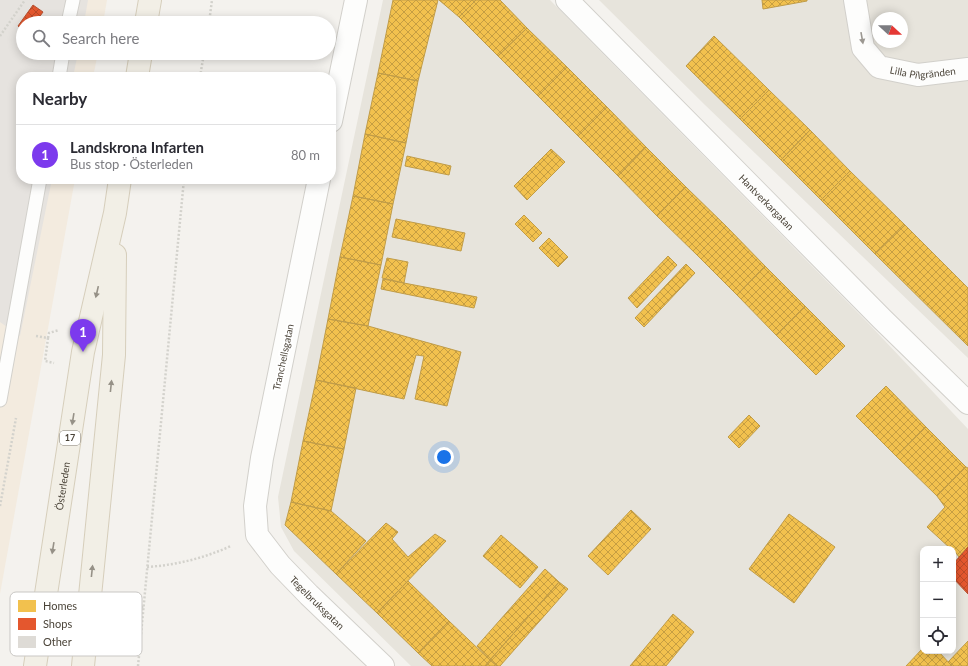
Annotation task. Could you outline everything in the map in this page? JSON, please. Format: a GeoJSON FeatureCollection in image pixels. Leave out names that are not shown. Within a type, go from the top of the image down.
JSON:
{"type":"FeatureCollection","features":[{"type":"Feature","properties":{"kind":"main road"},"geometry":{"type":"LineString","coordinates":[[147,16],[150,0]]}},
{"type":"Feature","properties":{"kind":"main road"},"geometry":{"type":"LineString","coordinates":[[138,72],[140,60]]}},
{"type":"Feature","properties":{"kind":"main road","name":"Österleden"},"geometry":{"type":"LineString","coordinates":[[46,592],[83,352],[115,213],[119,184]]}},
{"type":"Feature","properties":{"kind":"main road","name":"Österleden"},"geometry":{"type":"LineString","coordinates":[[90,592],[114,354],[115,213]]}},
{"type":"Feature","properties":{"kind":"main road","name":"Österleden"},"geometry":{"type":"LineString","coordinates":[[35,666],[37,656]]}},
{"type":"Feature","properties":{"kind":"main road","name":"Österleden"},"geometry":{"type":"LineString","coordinates":[[83,666],[84,656]]}},
{"type":"Feature","properties":{"kind":"street"},"geometry":{"type":"LineString","coordinates":[[336,97],[356,0]]}},
{"type":"Feature","properties":{"kind":"street","name":"Hantverkargatan"},"geometry":{"type":"LineString","coordinates":[[567,0],[968,404]]}},
{"type":"Feature","properties":{"kind":"street","name":"Lilla Pilgränden"},"geometry":{"type":"LineString","coordinates":[[855,0],[863,48],[879,67],[918,75],[968,70]]}},
{"type":"Feature","properties":{"kind":"street","name":"Tranchellsgatan"},"geometry":{"type":"LineString","coordinates":[[257,535],[254,506],[262,458],[318,184]]}},
{"type":"Feature","properties":{"kind":"street","name":"Tegelbruksgatan"},"geometry":{"type":"LineString","coordinates":[[257,535],[280,565],[383,666]]}},
{"type":"Feature","properties":{"kind":"lane"},"geometry":{"type":"LineString","coordinates":[[70,16],[73,0]]}},
{"type":"Feature","properties":{"kind":"lane"},"geometry":{"type":"LineString","coordinates":[[60,72],[62,60]]}},
{"type":"Feature","properties":{"kind":"lane"},"geometry":{"type":"LineString","coordinates":[[0,400],[39,184]]}},
{"type":"Feature","properties":{"kind":"path"},"geometry":{"type":"LineString","coordinates":[[0,36],[25,0]]}},
{"type":"Feature","properties":{"kind":"path"},"geometry":{"type":"LineString","coordinates":[[210,16],[212,0]]}},
{"type":"Feature","properties":{"kind":"path"},"geometry":{"type":"LineString","coordinates":[[201,72],[203,60]]}},
{"type":"Feature","properties":{"kind":"path"},"geometry":{"type":"LineString","coordinates":[[142,627],[184,184]]}},
{"type":"Feature","properties":{"kind":"path"},"geometry":{"type":"LineString","coordinates":[[0,506],[17,414]]}},
{"type":"Feature","properties":{"kind":"path"},"geometry":{"type":"LineString","coordinates":[[147,567],[170,565],[212,555],[257,535]]}},
{"type":"Feature","properties":{"kind":"path"},"geometry":{"type":"LineString","coordinates":[[138,666],[139,656]]}},
{"type":"Feature","properties":{"kind":"shaded area"},"geometry":{"type":"Polygon","coordinates":[[[0,0],[107,0],[104,16],[16,16],[16,60],[97,60],[94,72],[16,72],[16,184],[74,184],[0,594],[0,0]]]}},
{"type":"Feature","properties":{"kind":"shaded area"},"geometry":{"type":"Polygon","coordinates":[[[0,0],[88,0],[85,16],[16,16],[16,60],[77,60],[74,72],[16,72],[16,184],[51,184],[20,336],[0,322],[0,0]]]}},
{"type":"Feature","properties":{"kind":"shaded area"},"geometry":{"type":"Polygon","coordinates":[[[383,0],[550,0],[869,324],[968,429],[968,666],[411,666],[294,551],[281,527],[278,497],[383,0]]]}},
{"type":"Feature","properties":{"kind":"shaded area"},"geometry":{"type":"Polygon","coordinates":[[[599,0],[968,0],[968,358],[705,105],[599,0]]]}},
{"type":"Feature","properties":{"kind":"building: Homes"},"geometry":{"type":"Polygon","coordinates":[[[393,0],[438,0],[418,81],[378,73],[393,0]]]}},
{"type":"Feature","properties":{"kind":"building: Homes"},"geometry":{"type":"Polygon","coordinates":[[[439,0],[476,0],[459,17],[439,0]]]}},
{"type":"Feature","properties":{"kind":"building: Homes"},"geometry":{"type":"Polygon","coordinates":[[[476,0],[500,0],[527,28],[498,56],[459,17],[476,0]]]}},
{"type":"Feature","properties":{"kind":"building: Homes"},"geometry":{"type":"Polygon","coordinates":[[[762,0],[807,0],[807,1],[763,9],[762,0]]]}},
{"type":"Feature","properties":{"kind":"building: Homes"},"geometry":{"type":"Polygon","coordinates":[[[527,28],[567,67],[538,96],[498,56],[527,28]]]}},
{"type":"Feature","properties":{"kind":"building: Homes"},"geometry":{"type":"Polygon","coordinates":[[[714,36],[769,90],[740,119],[686,66],[714,36]]]}},
{"type":"Feature","properties":{"kind":"building: Homes"},"geometry":{"type":"Polygon","coordinates":[[[567,67],[607,107],[578,136],[538,96],[567,67]]]}},
{"type":"Feature","properties":{"kind":"building: Homes"},"geometry":{"type":"Polygon","coordinates":[[[378,73],[418,81],[406,143],[365,134],[378,73]]]}},
{"type":"Feature","properties":{"kind":"building: Homes"},"geometry":{"type":"Polygon","coordinates":[[[769,90],[810,130],[781,160],[740,119],[769,90]]]}},
{"type":"Feature","properties":{"kind":"building: Homes"},"geometry":{"type":"Polygon","coordinates":[[[607,107],[646,147],[618,176],[578,136],[607,107]]]}},
{"type":"Feature","properties":{"kind":"building: Homes"},"geometry":{"type":"Polygon","coordinates":[[[810,130],[850,171],[821,200],[781,160],[810,130]]]}},
{"type":"Feature","properties":{"kind":"building: Homes"},"geometry":{"type":"Polygon","coordinates":[[[365,134],[406,143],[393,204],[353,196],[365,134]]]}},
{"type":"Feature","properties":{"kind":"building: Homes"},"geometry":{"type":"Polygon","coordinates":[[[646,147],[686,187],[657,216],[618,176],[646,147]]]}},
{"type":"Feature","properties":{"kind":"building: Homes"},"geometry":{"type":"Polygon","coordinates":[[[551,149],[565,162],[527,200],[514,186],[551,149]]]}},
{"type":"Feature","properties":{"kind":"building: Homes"},"geometry":{"type":"Polygon","coordinates":[[[407,156],[451,166],[449,175],[405,166],[407,156]]]}},
{"type":"Feature","properties":{"kind":"building: Homes"},"geometry":{"type":"Polygon","coordinates":[[[850,171],[905,225],[875,254],[821,200],[850,171]]]}},
{"type":"Feature","properties":{"kind":"building: Homes"},"geometry":{"type":"Polygon","coordinates":[[[686,187],[726,226],[697,255],[657,216],[686,187]]]}},
{"type":"Feature","properties":{"kind":"building: Homes"},"geometry":{"type":"Polygon","coordinates":[[[353,196],[393,204],[381,265],[340,257],[353,196]]]}},
{"type":"Feature","properties":{"kind":"building: Homes"},"geometry":{"type":"Polygon","coordinates":[[[524,215],[542,233],[533,242],[515,224],[524,215]]]}},
{"type":"Feature","properties":{"kind":"building: Homes"},"geometry":{"type":"Polygon","coordinates":[[[396,219],[465,233],[461,251],[392,237],[396,219]]]}},
{"type":"Feature","properties":{"kind":"building: Homes"},"geometry":{"type":"Polygon","coordinates":[[[905,225],[968,288],[968,346],[875,254],[905,225]]]}},
{"type":"Feature","properties":{"kind":"building: Homes"},"geometry":{"type":"Polygon","coordinates":[[[726,226],[765,266],[737,295],[697,255],[726,226]]]}},
{"type":"Feature","properties":{"kind":"building: Homes"},"geometry":{"type":"Polygon","coordinates":[[[549,238],[568,257],[558,267],[539,248],[549,238]]]}},
{"type":"Feature","properties":{"kind":"building: Homes"},"geometry":{"type":"Polygon","coordinates":[[[668,256],[677,265],[637,308],[628,298],[668,256]]]}},
{"type":"Feature","properties":{"kind":"building: Homes"},"geometry":{"type":"Polygon","coordinates":[[[340,257],[381,265],[368,326],[328,319],[340,257]]]}},
{"type":"Feature","properties":{"kind":"building: Homes"},"geometry":{"type":"Polygon","coordinates":[[[387,258],[408,262],[404,283],[382,278],[387,258]]]}},
{"type":"Feature","properties":{"kind":"building: Homes"},"geometry":{"type":"Polygon","coordinates":[[[686,264],[695,273],[644,327],[635,318],[686,264]]]}},
{"type":"Feature","properties":{"kind":"building: Homes"},"geometry":{"type":"Polygon","coordinates":[[[765,266],[805,306],[776,335],[737,295],[765,266]]]}},
{"type":"Feature","properties":{"kind":"building: Homes"},"geometry":{"type":"Polygon","coordinates":[[[383,279],[477,297],[474,308],[381,289],[383,279]]]}},
{"type":"Feature","properties":{"kind":"building: Homes"},"geometry":{"type":"Polygon","coordinates":[[[805,306],[845,346],[816,375],[776,335],[805,306]]]}},
{"type":"Feature","properties":{"kind":"building: Homes"},"geometry":{"type":"Polygon","coordinates":[[[328,319],[368,326],[461,352],[447,406],[415,399],[424,356],[416,355],[404,399],[316,380],[328,319]]]}},
{"type":"Feature","properties":{"kind":"building: Homes"},"geometry":{"type":"Polygon","coordinates":[[[316,380],[356,388],[344,449],[303,441],[316,380]]]}},
{"type":"Feature","properties":{"kind":"building: Homes"},"geometry":{"type":"Polygon","coordinates":[[[886,386],[926,427],[896,456],[856,416],[886,386]]]}},
{"type":"Feature","properties":{"kind":"building: Homes"},"geometry":{"type":"Polygon","coordinates":[[[749,415],[760,426],[739,448],[728,437],[749,415]]]}},
{"type":"Feature","properties":{"kind":"building: Homes"},"geometry":{"type":"Polygon","coordinates":[[[926,427],[966,467],[937,496],[896,456],[926,427]]]}},
{"type":"Feature","properties":{"kind":"building: Homes"},"geometry":{"type":"Polygon","coordinates":[[[303,441],[344,449],[331,511],[291,502],[303,441]]]}},
{"type":"Feature","properties":{"kind":"building: Homes"},"geometry":{"type":"Polygon","coordinates":[[[966,467],[968,468],[968,547],[959,557],[956,553],[956,546],[948,546],[927,527],[945,507],[937,496],[966,467]]]}},
{"type":"Feature","properties":{"kind":"building: Homes"},"geometry":{"type":"Polygon","coordinates":[[[291,502],[331,511],[366,541],[336,574],[285,525],[291,502]]]}},
{"type":"Feature","properties":{"kind":"building: Homes"},"geometry":{"type":"Polygon","coordinates":[[[631,510],[651,529],[608,575],[588,556],[631,510]]]}},
{"type":"Feature","properties":{"kind":"building: Homes"},"geometry":{"type":"Polygon","coordinates":[[[789,514],[835,547],[794,603],[749,569],[789,514]]]}},
{"type":"Feature","properties":{"kind":"building: Homes"},"geometry":{"type":"Polygon","coordinates":[[[386,523],[398,532],[392,539],[408,557],[435,534],[446,541],[377,613],[336,574],[386,523]]]}},
{"type":"Feature","properties":{"kind":"building: Homes"},"geometry":{"type":"Polygon","coordinates":[[[501,535],[538,567],[520,588],[483,556],[501,535]]]}},
{"type":"Feature","properties":{"kind":"building: Homes"},"geometry":{"type":"Polygon","coordinates":[[[545,569],[559,582],[490,660],[477,646],[545,569]]]}},
{"type":"Feature","properties":{"kind":"building: Homes"},"geometry":{"type":"Polygon","coordinates":[[[408,581],[449,621],[418,653],[377,613],[408,581]]]}},
{"type":"Feature","properties":{"kind":"building: Homes"},"geometry":{"type":"Polygon","coordinates":[[[559,582],[568,589],[500,666],[497,666],[490,660],[559,582]]]}},
{"type":"Feature","properties":{"kind":"building: Homes"},"geometry":{"type":"Polygon","coordinates":[[[673,614],[694,632],[666,666],[630,666],[673,614]]]}},
{"type":"Feature","properties":{"kind":"building: Homes"},"geometry":{"type":"Polygon","coordinates":[[[449,621],[490,660],[485,666],[432,666],[418,653],[449,621]]]}},
{"type":"Feature","properties":{"kind":"building: Homes"},"geometry":{"type":"Polygon","coordinates":[[[968,641],[968,666],[952,666],[948,662],[968,641]]]}},
{"type":"Feature","properties":{"kind":"building: Homes"},"geometry":{"type":"Polygon","coordinates":[[[920,651],[920,654],[941,654],[952,666],[906,666],[920,651]]]}},
{"type":"Feature","properties":{"kind":"building: Homes"},"geometry":{"type":"Polygon","coordinates":[[[490,660],[497,666],[485,666],[490,660]]]}},
{"type":"Feature","properties":{"kind":"building: Shops"},"geometry":{"type":"Polygon","coordinates":[[[33,5],[43,12],[40,16],[25,16],[33,5]]]}},
{"type":"Feature","properties":{"kind":"building: Shops"},"geometry":{"type":"Polygon","coordinates":[[[968,547],[968,594],[956,581],[956,561],[968,547]]]}},
{"type":"Feature","properties":{"kind":"place","name":"Landskrona Infarten"},"geometry":{"type":"Point","coordinates":[83,352]}}]}
